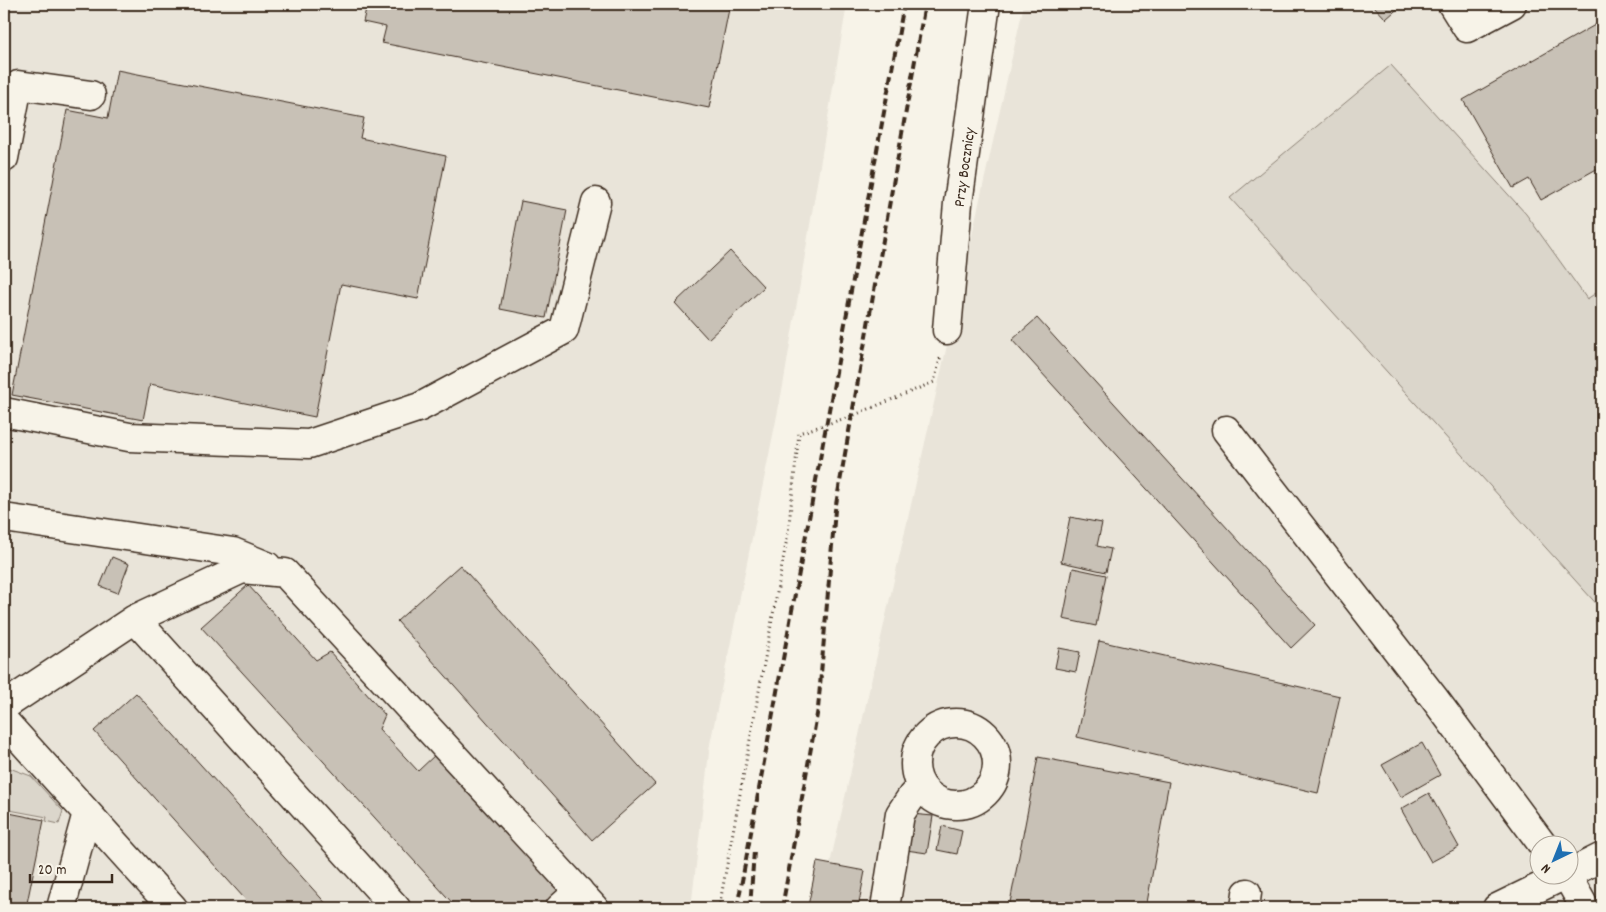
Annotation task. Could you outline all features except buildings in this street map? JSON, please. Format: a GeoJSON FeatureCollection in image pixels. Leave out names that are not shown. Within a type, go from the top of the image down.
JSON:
{"type":"FeatureCollection","features":[{"type":"Feature","properties":{"kind":"street","name":"Przy Bocznicy"},"geometry":{"type":"LineString","coordinates":[[947,330],[958,202],[986,4]]}},
{"type":"Feature","properties":{"kind":"street"},"geometry":{"type":"LineString","coordinates":[[1452,4],[1467,28],[1512,4]]}},
{"type":"Feature","properties":{"kind":"street"},"geometry":{"type":"LineString","coordinates":[[4,158],[18,85],[91,95]]}},
{"type":"Feature","properties":{"kind":"street"},"geometry":{"type":"LineString","coordinates":[[4,412],[129,437],[309,444],[420,407],[564,330],[596,202]]}},
{"type":"Feature","properties":{"kind":"street"},"geometry":{"type":"LineString","coordinates":[[1226,430],[1434,698],[1535,834]]}},
{"type":"Feature","properties":{"kind":"street"},"geometry":{"type":"LineString","coordinates":[[4,518],[233,552],[285,573],[578,902]]}},
{"type":"Feature","properties":{"kind":"street"},"geometry":{"type":"LineString","coordinates":[[4,706],[135,619],[242,568],[285,573]]}},
{"type":"Feature","properties":{"kind":"street"},"geometry":{"type":"LineString","coordinates":[[135,619],[396,908]]}},
{"type":"Feature","properties":{"kind":"street"},"geometry":{"type":"LineString","coordinates":[[4,720],[173,908]]}},
{"type":"Feature","properties":{"kind":"street"},"geometry":{"type":"LineString","coordinates":[[885,908],[900,814],[921,786]]}},
{"type":"Feature","properties":{"kind":"street"},"geometry":{"type":"LineString","coordinates":[[61,908],[87,813]]}},
{"type":"Feature","properties":{"kind":"street"},"geometry":{"type":"LineString","coordinates":[[1578,869],[1602,857]]}},
{"type":"Feature","properties":{"kind":"street"},"geometry":{"type":"LineString","coordinates":[[1497,908],[1546,884]]}},
{"type":"Feature","properties":{"kind":"street"},"geometry":{"type":"LineString","coordinates":[[1572,884],[1585,908]]}},
{"type":"Feature","properties":{"kind":"path"},"geometry":{"type":"LineString","coordinates":[[719,908],[788,534],[798,433],[852,416],[934,382],[947,330]]}},
{"type":"Feature","properties":{"kind":"shaded area"},"geometry":{"type":"Polygon","coordinates":[[[4,4],[847,4],[783,386],[710,744],[691,908],[4,908],[4,4]]]}},
{"type":"Feature","properties":{"kind":"shaded area"},"geometry":{"type":"Polygon","coordinates":[[[1024,4],[1602,4],[1602,908],[820,908],[1024,4]]]}},
{"type":"Feature","properties":{"kind":"shaded area"},"geometry":{"type":"Polygon","coordinates":[[[1391,65],[1526,214],[1587,299],[1602,289],[1602,610],[1230,198],[1391,65]]]}},
{"type":"Feature","properties":{"kind":"shaded area"},"geometry":{"type":"Polygon","coordinates":[[[4,766],[31,776],[63,811],[59,824],[46,821],[47,817],[4,809],[4,766]]]}},
{"type":"Feature","properties":{"kind":"railway"},"geometry":{"type":"LineString","coordinates":[[737,908],[904,4]]}},
{"type":"Feature","properties":{"kind":"railway"},"geometry":{"type":"LineString","coordinates":[[782,908],[818,709],[835,510],[925,4]]}},
{"type":"Feature","properties":{"kind":"railway"},"geometry":{"type":"LineString","coordinates":[[750,908],[754,851]]}}]}
